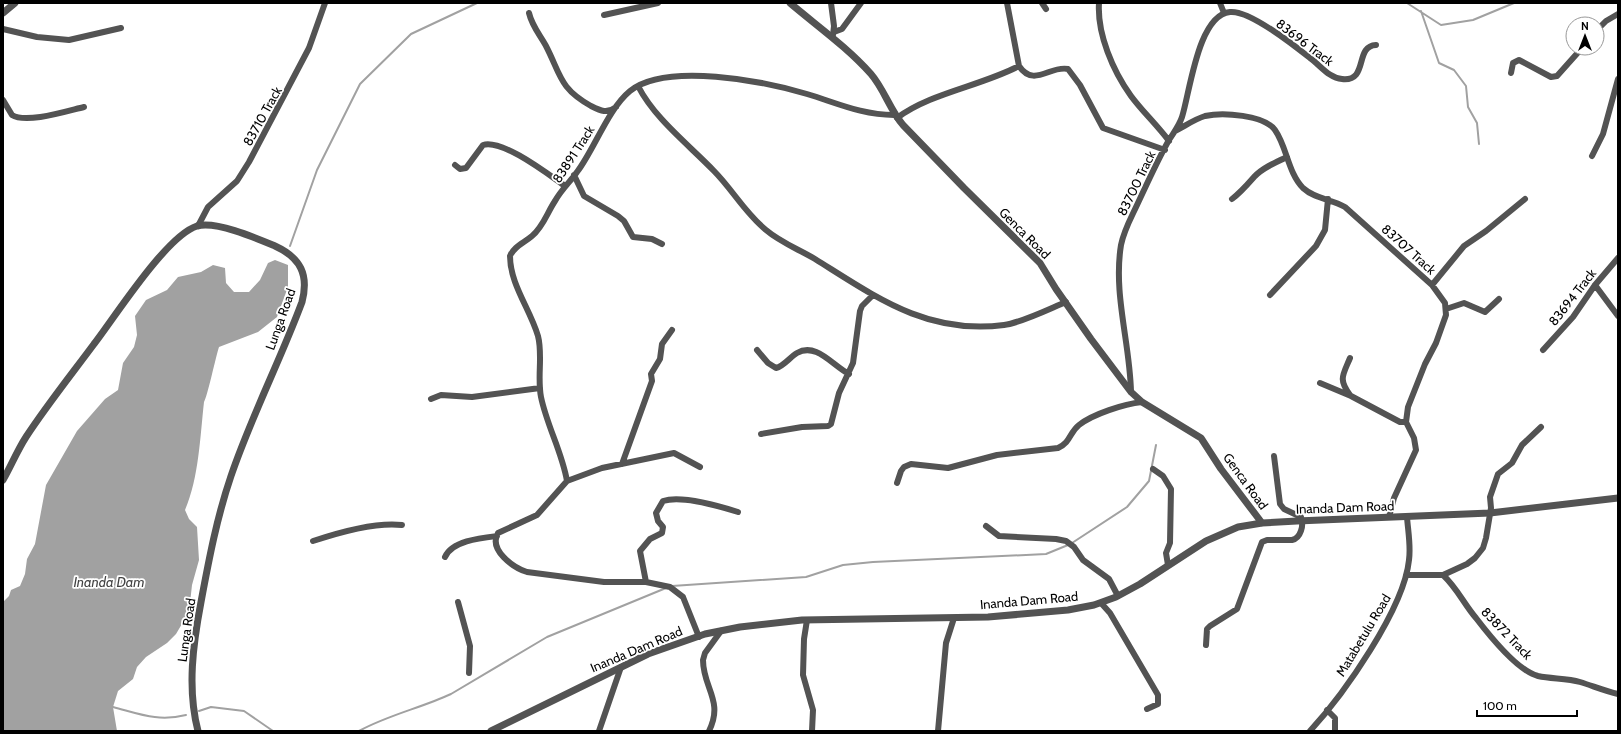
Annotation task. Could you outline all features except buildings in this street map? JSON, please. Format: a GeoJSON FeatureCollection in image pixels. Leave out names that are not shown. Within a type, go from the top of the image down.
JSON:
{"type":"FeatureCollection","features":[{"type":"Feature","properties":{"kind":"street"},"geometry":{"type":"LineString","coordinates":[[3,13],[15,3]]}},
{"type":"Feature","properties":{"kind":"street","name":"83710 Track"},"geometry":{"type":"LineString","coordinates":[[198,226],[208,207],[237,181],[249,162],[309,48],[325,3]]}},
{"type":"Feature","properties":{"kind":"street"},"geometry":{"type":"LineString","coordinates":[[604,15],[658,3]]}},
{"type":"Feature","properties":{"kind":"street","name":"Genca Road"},"geometry":{"type":"LineString","coordinates":[[790,3],[833,35],[871,74],[879,84],[896,116],[964,188],[1040,263],[1110,365],[1131,392],[1142,402],[1201,438],[1221,469],[1262,523]]}},
{"type":"Feature","properties":{"kind":"street"},"geometry":{"type":"LineString","coordinates":[[831,3],[833,35]]}},
{"type":"Feature","properties":{"kind":"street"},"geometry":{"type":"LineString","coordinates":[[833,35],[842,29],[861,3]]}},
{"type":"Feature","properties":{"kind":"street"},"geometry":{"type":"LineString","coordinates":[[1006,3],[1019,66],[1023,72],[1030,76],[1061,69],[1068,69],[1080,86],[1103,128],[1165,150]]}},
{"type":"Feature","properties":{"kind":"street"},"geometry":{"type":"LineString","coordinates":[[1042,3],[1046,9]]}},
{"type":"Feature","properties":{"kind":"street","name":"83700 Track"},"geometry":{"type":"LineString","coordinates":[[1099,3],[1100,21],[1105,42],[1119,76],[1132,98],[1169,140],[1152,172],[1124,233],[1121,245],[1120,272],[1122,319],[1131,379],[1131,392]]}},
{"type":"Feature","properties":{"kind":"street"},"geometry":{"type":"LineString","coordinates":[[1169,140],[1176,131],[1182,118],[1202,42],[1214,22],[1224,13],[1220,3]]}},
{"type":"Feature","properties":{"kind":"street","name":"83696 Track"},"geometry":{"type":"LineString","coordinates":[[1224,13],[1236,12],[1260,22],[1311,58],[1330,75],[1341,79],[1351,79],[1357,76],[1366,51],[1371,46],[1376,45]]}},
{"type":"Feature","properties":{"kind":"street"},"geometry":{"type":"LineString","coordinates":[[529,13],[531,23],[546,45],[561,79],[572,94],[603,112],[609,111],[619,104]]}},
{"type":"Feature","properties":{"kind":"street"},"geometry":{"type":"LineString","coordinates":[[1605,22],[1618,14]]}},
{"type":"Feature","properties":{"kind":"street"},"geometry":{"type":"LineString","coordinates":[[3,29],[37,37],[70,40],[121,28]]}},
{"type":"Feature","properties":{"kind":"street"},"geometry":{"type":"LineString","coordinates":[[1511,73],[1513,63],[1518,60],[1552,77],[1557,76],[1575,56]]}},
{"type":"Feature","properties":{"kind":"street"},"geometry":{"type":"LineString","coordinates":[[896,116],[918,105],[994,78],[1019,66]]}},
{"type":"Feature","properties":{"kind":"street","name":"83891 Track"},"geometry":{"type":"LineString","coordinates":[[567,481],[562,457],[544,407],[540,388],[538,336],[521,297],[511,267],[510,256],[516,247],[539,229],[555,201],[574,176],[619,104],[629,92],[638,86],[655,79],[676,76],[739,80],[808,94],[848,109],[866,113],[896,116]]}},
{"type":"Feature","properties":{"kind":"street"},"geometry":{"type":"LineString","coordinates":[[1592,156],[1603,134],[1618,78]]}},
{"type":"Feature","properties":{"kind":"street"},"geometry":{"type":"LineString","coordinates":[[638,86],[648,103],[715,172],[747,211],[765,229],[781,241],[814,258],[850,282],[873,295],[925,319],[955,326],[1005,325],[1066,302]]}},
{"type":"Feature","properties":{"kind":"street"},"geometry":{"type":"LineString","coordinates":[[3,100],[12,115],[22,118],[58,113],[84,107]]}},
{"type":"Feature","properties":{"kind":"street","name":"83707 Track"},"geometry":{"type":"LineString","coordinates":[[1176,131],[1195,120],[1213,115],[1237,115],[1255,119],[1270,125],[1275,130],[1302,187],[1313,195],[1336,202],[1354,214],[1432,285],[1443,299],[1446,309]]}},
{"type":"Feature","properties":{"kind":"street"},"geometry":{"type":"LineString","coordinates":[[455,165],[460,170],[466,168],[484,145],[491,144],[507,149],[565,186]]}},
{"type":"Feature","properties":{"kind":"street"},"geometry":{"type":"LineString","coordinates":[[1232,199],[1245,189],[1255,176],[1274,162],[1287,157]]}},
{"type":"Feature","properties":{"kind":"street"},"geometry":{"type":"LineString","coordinates":[[574,176],[584,196],[589,201],[618,216],[624,221],[633,237],[652,239],[662,244]]}},
{"type":"Feature","properties":{"kind":"street"},"geometry":{"type":"LineString","coordinates":[[1432,285],[1464,246],[1486,231],[1525,199]]}},
{"type":"Feature","properties":{"kind":"street"},"geometry":{"type":"LineString","coordinates":[[1270,295],[1316,246],[1325,230],[1328,200]]}},
{"type":"Feature","properties":{"kind":"street"},"geometry":{"type":"LineString","coordinates":[[3,480],[25,439],[48,405],[130,294],[176,239],[198,226]]}},
{"type":"Feature","properties":{"kind":"street","name":"Lunga Road"},"geometry":{"type":"LineString","coordinates":[[198,226],[217,226],[239,232],[285,251],[299,264],[305,283],[302,302],[231,476],[213,536],[197,626],[192,672],[195,720],[198,731]]}},
{"type":"Feature","properties":{"kind":"street","name":"83694 Track"},"geometry":{"type":"LineString","coordinates":[[1543,350],[1573,317],[1595,285],[1618,258]]}},
{"type":"Feature","properties":{"kind":"street"},"geometry":{"type":"LineString","coordinates":[[1595,285],[1618,316]]}},
{"type":"Feature","properties":{"kind":"street"},"geometry":{"type":"LineString","coordinates":[[761,434],[794,428],[830,425],[839,393],[848,374],[855,353],[860,311],[862,306],[873,295]]}},
{"type":"Feature","properties":{"kind":"street"},"geometry":{"type":"LineString","coordinates":[[1389,517],[1394,498],[1416,450],[1414,438],[1406,422],[1408,407],[1425,364],[1443,327],[1446,309],[1464,303],[1485,312],[1499,299]]}},
{"type":"Feature","properties":{"kind":"street"},"geometry":{"type":"LineString","coordinates":[[622,464],[652,381],[651,374],[660,359],[662,344],[672,330]]}},
{"type":"Feature","properties":{"kind":"street"},"geometry":{"type":"LineString","coordinates":[[757,350],[768,363],[776,368],[801,351],[810,349],[817,352],[848,374]]}},
{"type":"Feature","properties":{"kind":"street"},"geometry":{"type":"LineString","coordinates":[[1350,358],[1342,379],[1343,386],[1352,396]]}},
{"type":"Feature","properties":{"kind":"street"},"geometry":{"type":"LineString","coordinates":[[1320,383],[1352,396],[1400,422],[1406,422]]}},
{"type":"Feature","properties":{"kind":"street"},"geometry":{"type":"LineString","coordinates":[[431,399],[441,395],[472,397],[540,388]]}},
{"type":"Feature","properties":{"kind":"street"},"geometry":{"type":"LineString","coordinates":[[897,483],[901,471],[904,467],[911,464],[948,468],[997,455],[1058,448],[1066,444],[1080,424],[1122,405],[1142,402]]}},
{"type":"Feature","properties":{"kind":"street"},"geometry":{"type":"LineString","coordinates":[[1406,575],[1443,575],[1467,564],[1475,558],[1483,548],[1486,538],[1490,513],[1490,497],[1498,474],[1512,463],[1522,445],[1541,427]]}},
{"type":"Feature","properties":{"kind":"street"},"geometry":{"type":"LineString","coordinates":[[445,557],[448,550],[454,546],[496,536],[503,531],[537,515],[567,481],[602,468],[674,453],[700,467]]}},
{"type":"Feature","properties":{"kind":"street"},"geometry":{"type":"LineString","coordinates":[[1206,645],[1207,629],[1237,609],[1262,542],[1267,540],[1296,540],[1300,534],[1302,521],[1300,515],[1284,509],[1280,504],[1274,456]]}},
{"type":"Feature","properties":{"kind":"street"},"geometry":{"type":"LineString","coordinates":[[1153,469],[1163,476],[1171,489],[1170,543],[1166,553],[1168,566]]}},
{"type":"Feature","properties":{"kind":"street","name":"Inanda Dam Road"},"geometry":{"type":"LineString","coordinates":[[494,730],[648,654],[699,636],[720,631],[740,627],[807,620],[954,618],[1026,615],[1068,610],[1101,603],[1118,596],[1220,534],[1238,527],[1262,523],[1490,513],[1618,498]]}},
{"type":"Feature","properties":{"kind":"street"},"geometry":{"type":"LineString","coordinates":[[646,582],[640,551],[650,539],[662,532],[663,527],[658,521],[656,513],[663,501],[692,501],[738,512]]}},
{"type":"Feature","properties":{"kind":"street","name":"Matabetulu Road"},"geometry":{"type":"LineString","coordinates":[[1310,731],[1352,677],[1398,600],[1410,559],[1407,517]]}},
{"type":"Feature","properties":{"kind":"street"},"geometry":{"type":"LineString","coordinates":[[313,541],[393,524],[402,525]]}},
{"type":"Feature","properties":{"kind":"street"},"geometry":{"type":"LineString","coordinates":[[986,526],[999,536],[1056,539],[1071,544],[1083,560],[1108,579],[1118,596]]}},
{"type":"Feature","properties":{"kind":"street"},"geometry":{"type":"LineString","coordinates":[[496,536],[496,544],[507,562],[519,569],[604,582],[646,582],[670,587],[680,593],[699,636]]}},
{"type":"Feature","properties":{"kind":"street","name":"83872 Track"},"geometry":{"type":"LineString","coordinates":[[1443,575],[1461,594],[1477,619],[1526,670],[1539,676],[1571,680],[1618,694]]}},
{"type":"Feature","properties":{"kind":"street"},"geometry":{"type":"LineString","coordinates":[[458,602],[470,646],[469,673]]}},
{"type":"Feature","properties":{"kind":"street"},"geometry":{"type":"LineString","coordinates":[[1101,603],[1110,613],[1158,695],[1158,704],[1147,709]]}},
{"type":"Feature","properties":{"kind":"street"},"geometry":{"type":"LineString","coordinates":[[938,731],[946,642],[954,618]]}},
{"type":"Feature","properties":{"kind":"street"},"geometry":{"type":"LineString","coordinates":[[807,620],[804,639],[804,675],[813,710],[812,731]]}},
{"type":"Feature","properties":{"kind":"street"},"geometry":{"type":"LineString","coordinates":[[709,731],[714,721],[715,710],[703,660],[705,653],[720,631]]}},
{"type":"Feature","properties":{"kind":"street"},"geometry":{"type":"LineString","coordinates":[[599,731],[603,713],[621,667]]}},
{"type":"Feature","properties":{"kind":"street"},"geometry":{"type":"LineString","coordinates":[[1327,710],[1335,718],[1335,731]]}},
{"type":"Feature","properties":{"kind":"water","name":"Inanda Dam"},"geometry":{"type":"Polygon","coordinates":[[[275,260],[288,265],[288,287],[277,317],[258,332],[219,347],[204,402],[196,471],[190,497],[185,510],[189,519],[197,527],[199,560],[192,585],[189,612],[176,634],[167,643],[146,657],[137,667],[133,679],[118,691],[113,707],[117,731],[3,731],[3,602],[9,596],[11,590],[20,586],[25,574],[27,559],[35,544],[46,485],[77,431],[105,399],[118,390],[123,363],[134,347],[137,335],[135,316],[146,300],[167,290],[178,277],[201,272],[213,265],[225,268],[226,283],[234,292],[249,292],[260,280],[268,263],[275,260]]]}},
{"type":"Feature","properties":{"kind":"waterway"},"geometry":{"type":"LineString","coordinates":[[290,246],[317,170],[360,84],[411,34],[477,3]]}},
{"type":"Feature","properties":{"kind":"waterway"},"geometry":{"type":"LineString","coordinates":[[1407,3],[1441,25],[1473,20],[1514,3]]}},
{"type":"Feature","properties":{"kind":"waterway"},"geometry":{"type":"LineString","coordinates":[[1421,11],[1439,63],[1454,70],[1466,86],[1468,107],[1477,123],[1479,144]]}},
{"type":"Feature","properties":{"kind":"waterway"},"geometry":{"type":"LineString","coordinates":[[1072,543],[1127,507],[1149,481],[1156,445]]}},
{"type":"Feature","properties":{"kind":"waterway"},"geometry":{"type":"LineString","coordinates":[[672,586],[806,577],[843,565],[873,562],[1046,554],[1068,545]]}},
{"type":"Feature","properties":{"kind":"waterway"},"geometry":{"type":"LineString","coordinates":[[359,731],[381,720],[451,694],[547,637],[666,588]]}},
{"type":"Feature","properties":{"kind":"waterway"},"geometry":{"type":"LineString","coordinates":[[113,707],[149,716],[167,718],[186,715]]}},
{"type":"Feature","properties":{"kind":"waterway"},"geometry":{"type":"LineString","coordinates":[[199,711],[211,707],[244,711],[273,731]]}}]}
